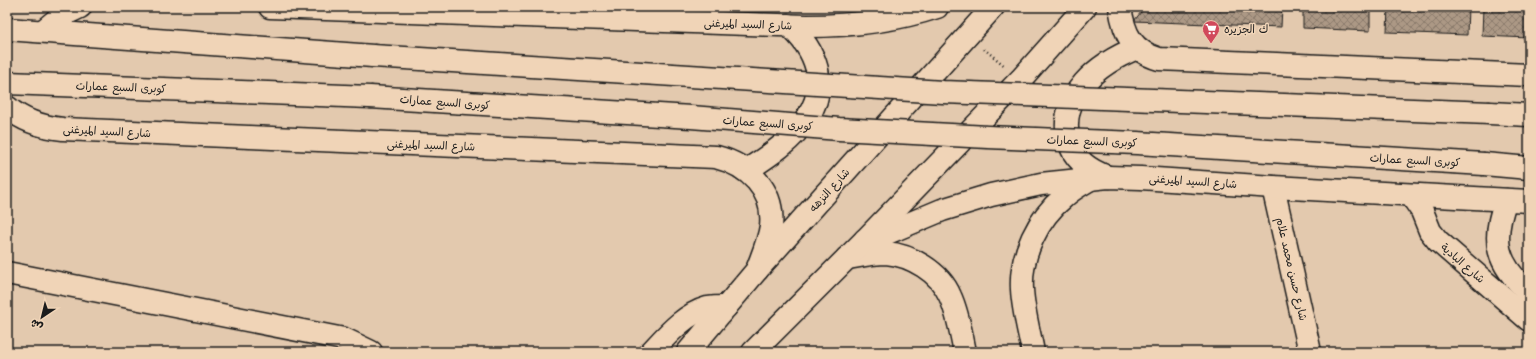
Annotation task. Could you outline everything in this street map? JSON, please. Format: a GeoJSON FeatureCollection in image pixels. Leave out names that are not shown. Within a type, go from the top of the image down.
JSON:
{"type":"FeatureCollection","features":[{"type":"Feature","properties":{"kind":"main road"},"geometry":{"type":"LineString","coordinates":[[43,31],[61,16],[80,7]]}},
{"type":"Feature","properties":{"kind":"main road","name":"شارع السيد الميرغنى"},"geometry":{"type":"LineString","coordinates":[[270,7],[445,10],[825,26],[862,24],[890,19],[937,7]]}},
{"type":"Feature","properties":{"kind":"main road"},"geometry":{"type":"LineString","coordinates":[[825,26],[845,7]]}},
{"type":"Feature","properties":{"kind":"main road","name":"شارع النزهه"},"geometry":{"type":"LineString","coordinates":[[688,352],[757,270],[993,7]]}},
{"type":"Feature","properties":{"kind":"main road"},"geometry":{"type":"LineString","coordinates":[[761,348],[1021,79],[1085,7]]}},
{"type":"Feature","properties":{"kind":"main road"},"geometry":{"type":"LineString","coordinates":[[1120,7],[1127,34],[1137,48],[1152,56],[1168,59],[1529,75]]}},
{"type":"Feature","properties":{"kind":"main road"},"geometry":{"type":"LineString","coordinates":[[747,170],[776,150],[802,126],[815,101],[818,84],[815,61],[805,41],[788,25]]}},
{"type":"Feature","properties":{"kind":"main road"},"geometry":{"type":"LineString","coordinates":[[7,29],[372,56],[844,87],[1529,115]]}},
{"type":"Feature","properties":{"kind":"main road"},"geometry":{"type":"LineString","coordinates":[[1033,352],[1023,304],[1023,270],[1027,254],[1038,228],[1051,209],[1063,197],[1100,178],[1075,154],[1070,144],[1066,124],[1068,113],[1076,94],[1091,76],[1111,61],[1137,48]]}},
{"type":"Feature","properties":{"kind":"main road","name":"كوبرى السبع عمارات"},"geometry":{"type":"LineString","coordinates":[[7,83],[370,97],[691,117],[860,130],[1145,143],[1529,168]]}},
{"type":"Feature","properties":{"kind":"main road","name":"شارع السيد الميرغنى"},"geometry":{"type":"LineString","coordinates":[[7,107],[24,119],[37,124],[63,129],[705,156],[727,160],[747,170],[756,178],[763,189],[770,207],[771,224],[769,236],[757,270]]}},
{"type":"Feature","properties":{"kind":"main road","name":"شارع السيد الميرغنى"},"geometry":{"type":"LineString","coordinates":[[865,240],[880,236],[942,210],[991,195],[1041,184],[1100,178],[1141,178],[1529,201]]}},
{"type":"Feature","properties":{"kind":"main road","name":"شارع حسن محمد علام"},"geometry":{"type":"LineString","coordinates":[[1273,187],[1310,352]]}},
{"type":"Feature","properties":{"kind":"main road","name":"شارع البادية"},"geometry":{"type":"LineString","coordinates":[[1411,194],[1422,211],[1430,230],[1438,241],[1529,320]]}},
{"type":"Feature","properties":{"kind":"main road"},"geometry":{"type":"LineString","coordinates":[[1506,200],[1498,223],[1498,245],[1505,266],[1519,283],[1529,292]]}},
{"type":"Feature","properties":{"kind":"main road"},"geometry":{"type":"LineString","coordinates":[[847,258],[874,254],[900,256],[912,260],[934,274],[950,294],[965,352]]}},
{"type":"Feature","properties":{"kind":"main road"},"geometry":{"type":"LineString","coordinates":[[7,273],[344,339],[371,352]]}},
{"type":"Feature","properties":{"kind":"main road"},"geometry":{"type":"LineString","coordinates":[[651,352],[680,324],[697,312],[709,308],[726,307]]}},
{"type":"Feature","properties":{"kind":"path"},"geometry":{"type":"LineString","coordinates":[[967,36],[1021,79]]}},
{"type":"Feature","properties":{"kind":"building"},"geometry":{"type":"Polygon","coordinates":[[[1145,7],[1282,7],[1281,27],[1134,21],[1145,7]]]}},
{"type":"Feature","properties":{"kind":"building"},"geometry":{"type":"Polygon","coordinates":[[[1303,7],[1370,7],[1370,31],[1303,28],[1303,7]]]}},
{"type":"Feature","properties":{"kind":"building"},"geometry":{"type":"Polygon","coordinates":[[[1388,7],[1468,7],[1467,35],[1387,32],[1388,7]]]}},
{"type":"Feature","properties":{"kind":"building"},"geometry":{"type":"Polygon","coordinates":[[[1483,7],[1529,7],[1529,38],[1482,36],[1483,7]]]}},
{"type":"Feature","properties":{"kind":"place","name":"ك الجزيره"},"geometry":{"type":"Point","coordinates":[1211,44]}}]}
